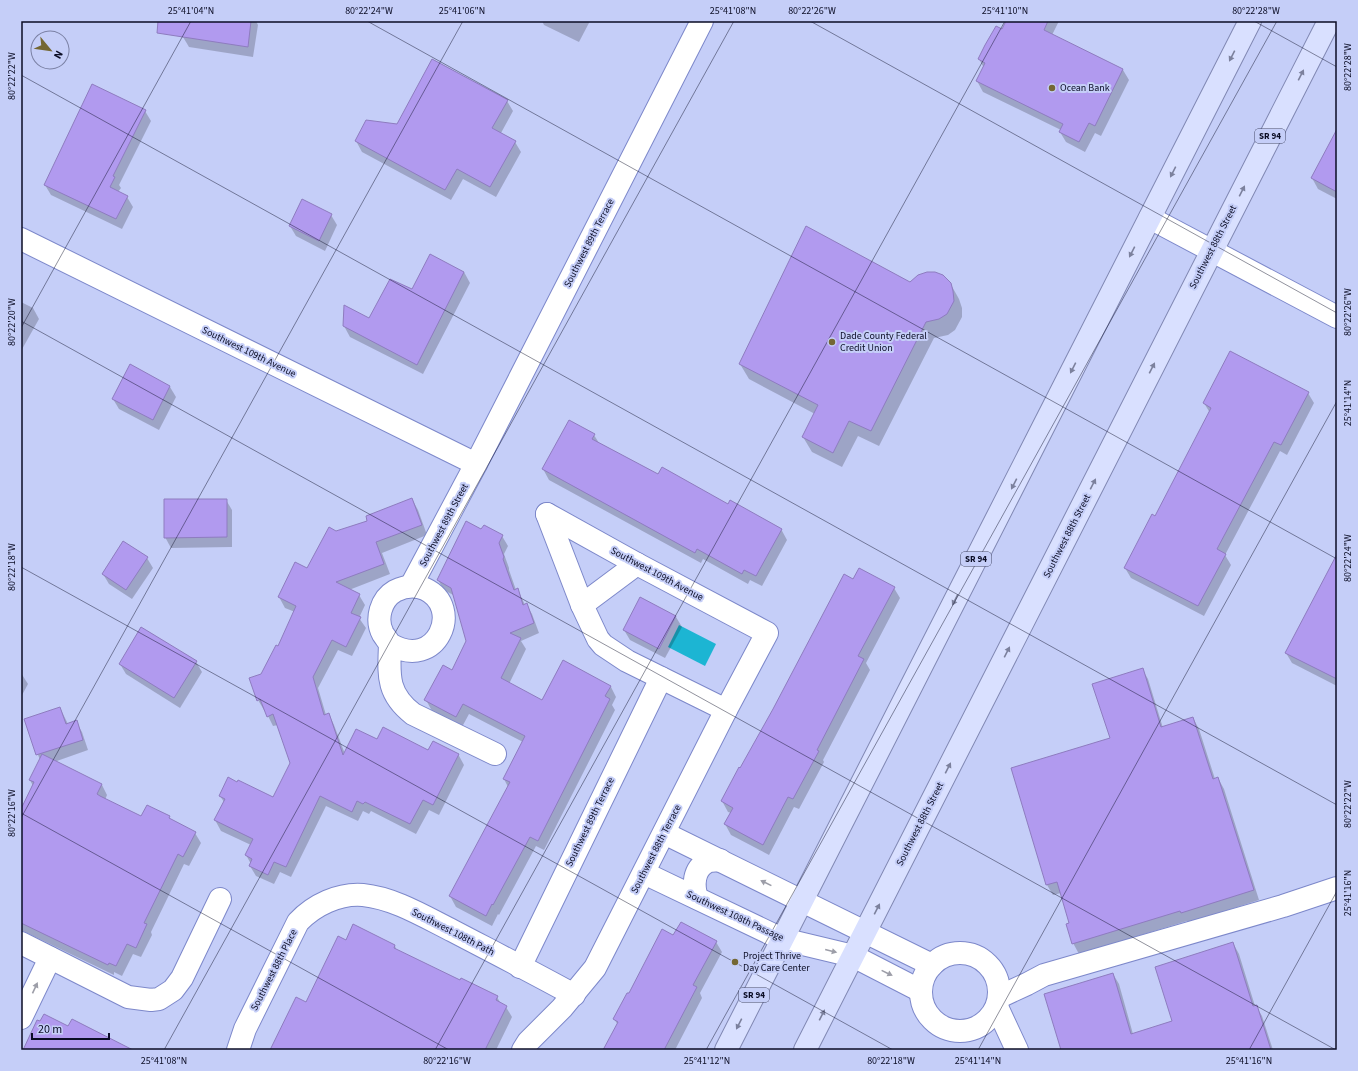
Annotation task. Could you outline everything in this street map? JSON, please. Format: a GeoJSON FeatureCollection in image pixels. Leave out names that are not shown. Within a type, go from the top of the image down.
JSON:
{"type":"FeatureCollection","features":[{"type":"Feature","properties":{"kind":"main road","name":"SR 94"},"geometry":{"type":"LineString","coordinates":[[726,1050],[1250,21]]}},
{"type":"Feature","properties":{"kind":"main road","name":"Southwest 88th Street"},"geometry":{"type":"LineString","coordinates":[[805,1050],[1328,21]]}},
{"type":"Feature","properties":{"kind":"street","name":"Southwest 89th Terrace"},"geometry":{"type":"LineString","coordinates":[[476,464],[702,21]]}},
{"type":"Feature","properties":{"kind":"street"},"geometry":{"type":"LineString","coordinates":[[1150,218],[1337,317]]}},
{"type":"Feature","properties":{"kind":"street","name":"Southwest 109th Avenue"},"geometry":{"type":"LineString","coordinates":[[21,239],[476,464]]}},
{"type":"Feature","properties":{"kind":"street","name":"Southwest 89th Street"},"geometry":{"type":"LineString","coordinates":[[411,586],[476,464]]}},
{"type":"Feature","properties":{"kind":"street","name":"Southwest 109th Avenue"},"geometry":{"type":"LineString","coordinates":[[582,605],[547,514],[767,633]]}},
{"type":"Feature","properties":{"kind":"street"},"geometry":{"type":"LineString","coordinates":[[637,564],[582,605],[598,639],[627,661],[726,710]]}},
{"type":"Feature","properties":{"kind":"street"},"geometry":{"type":"LineString","coordinates":[[411,586],[421,587],[430,591],[437,598],[442,607],[444,617],[443,627],[439,636],[432,644],[422,650],[411,652],[390,644],[383,635],[380,624],[380,613],[384,602],[391,594],[401,588],[411,586]]}},
{"type":"Feature","properties":{"kind":"street","name":"Southwest 88th Terrace"},"geometry":{"type":"LineString","coordinates":[[523,1050],[528,1042],[574,995],[595,968],[726,710],[767,633]]}},
{"type":"Feature","properties":{"kind":"street"},"geometry":{"type":"LineString","coordinates":[[390,644],[391,686],[403,706],[413,714],[495,754]]}},
{"type":"Feature","properties":{"kind":"street","name":"Southwest 89th Terrace"},"geometry":{"type":"LineString","coordinates":[[520,967],[661,678]]}},
{"type":"Feature","properties":{"kind":"street"},"geometry":{"type":"LineString","coordinates":[[664,833],[932,965]]}},
{"type":"Feature","properties":{"kind":"street"},"geometry":{"type":"LineString","coordinates":[[697,898],[694,888],[694,879],[700,868],[708,862],[720,860]]}},
{"type":"Feature","properties":{"kind":"street","name":"Southwest 108th Passage"},"geometry":{"type":"LineString","coordinates":[[644,873],[782,939],[852,956],[921,991]]}},
{"type":"Feature","properties":{"kind":"street"},"geometry":{"type":"LineString","coordinates":[[1018,1050],[998,1002],[998,985],[995,973],[987,963],[977,956],[966,953],[953,953],[932,965],[925,977],[921,991],[923,1002],[928,1014],[946,1029],[958,1031],[970,1030],[981,1025],[990,1017],[998,1002],[1044,975],[1283,906],[1337,888]]}},
{"type":"Feature","properties":{"kind":"street","name":"Southwest 108th Path"},"geometry":{"type":"LineString","coordinates":[[326,902],[344,896],[362,895],[380,898],[402,906],[574,995]]}},
{"type":"Feature","properties":{"kind":"street"},"geometry":{"type":"LineString","coordinates":[[22,946],[50,958],[128,997],[151,1000],[165,996],[182,978],[220,899]]}},
{"type":"Feature","properties":{"kind":"street","name":"Southwest 88th Place"},"geometry":{"type":"LineString","coordinates":[[238,1050],[245,1028],[298,922],[307,913],[326,902]]}},
{"type":"Feature","properties":{"kind":"street"},"geometry":{"type":"LineString","coordinates":[[21,1018],[50,958]]}},
{"type":"Feature","properties":{"kind":"water"},"geometry":{"type":"Polygon","coordinates":[[[679,625],[716,644],[705,666],[668,647],[679,625]]]}},
{"type":"Feature","properties":{"kind":"building"},"geometry":{"type":"Polygon","coordinates":[[[158,21],[251,21],[248,47],[157,33],[158,21]]]}},
{"type":"Feature","properties":{"kind":"building","name":"Ocean Bank"},"geometry":{"type":"Polygon","coordinates":[[[1006,21],[1048,21],[1044,30],[1123,69],[1095,126],[1089,123],[1079,142],[1059,132],[1063,124],[976,81],[985,63],[978,59],[985,45],[996,26],[1002,29],[1006,21]]]}},
{"type":"Feature","properties":{"kind":"building"},"geometry":{"type":"Polygon","coordinates":[[[432,59],[508,100],[492,128],[516,141],[490,187],[457,169],[445,190],[355,141],[366,120],[397,124],[432,59]]]}},
{"type":"Feature","properties":{"kind":"building"},"geometry":{"type":"Polygon","coordinates":[[[92,84],[146,110],[113,176],[115,177],[110,187],[128,196],[116,219],[44,185],[92,84]]]}},
{"type":"Feature","properties":{"kind":"building"},"geometry":{"type":"Polygon","coordinates":[[[1337,129],[1337,192],[1311,178],[1337,129]]]}},
{"type":"Feature","properties":{"kind":"building"},"geometry":{"type":"Polygon","coordinates":[[[302,199],[332,214],[319,241],[289,226],[302,199]]]}},
{"type":"Feature","properties":{"kind":"building","name":"Dade County Federal Credit Union"},"geometry":{"type":"Polygon","coordinates":[[[806,226],[910,282],[918,275],[927,272],[935,272],[943,275],[951,283],[953,291],[954,301],[947,314],[939,319],[926,322],[871,431],[849,421],[833,453],[802,437],[818,405],[739,364],[806,226]]]}},
{"type":"Feature","properties":{"kind":"building"},"geometry":{"type":"Polygon","coordinates":[[[430,254],[464,272],[417,365],[343,326],[344,305],[369,318],[390,279],[412,289],[430,254]]]}},
{"type":"Feature","properties":{"kind":"building"},"geometry":{"type":"Polygon","coordinates":[[[1230,351],[1309,392],[1281,445],[1274,442],[1217,549],[1226,554],[1198,606],[1124,568],[1152,514],[1155,516],[1211,408],[1203,403],[1230,351]]]}},
{"type":"Feature","properties":{"kind":"building"},"geometry":{"type":"Polygon","coordinates":[[[130,364],[170,386],[153,420],[112,399],[130,364]]]}},
{"type":"Feature","properties":{"kind":"building"},"geometry":{"type":"Polygon","coordinates":[[[569,420],[595,434],[592,439],[658,474],[662,467],[728,504],[730,500],[782,529],[756,576],[744,570],[742,574],[697,549],[695,553],[542,469],[569,420]]]}},
{"type":"Feature","properties":{"kind":"building"},"geometry":{"type":"Polygon","coordinates":[[[412,498],[422,525],[376,542],[384,564],[336,582],[360,594],[351,613],[361,617],[346,647],[332,640],[313,677],[324,715],[329,713],[343,755],[356,729],[377,739],[383,727],[428,750],[433,741],[459,754],[433,805],[423,800],[410,824],[365,802],[363,804],[357,801],[352,812],[320,796],[286,867],[274,862],[268,875],[249,866],[252,859],[245,855],[253,839],[214,820],[225,799],[219,796],[228,777],[237,782],[238,780],[273,797],[290,763],[273,714],[267,717],[260,699],[257,701],[249,678],[261,674],[276,645],[278,646],[296,606],[278,597],[295,562],[307,568],[329,527],[336,531],[367,521],[366,516],[412,498]]]}},
{"type":"Feature","properties":{"kind":"building"},"geometry":{"type":"Polygon","coordinates":[[[164,499],[227,499],[227,537],[164,538],[164,499]]]}},
{"type":"Feature","properties":{"kind":"building"},"geometry":{"type":"Polygon","coordinates":[[[466,521],[481,529],[484,525],[503,535],[499,543],[504,557],[503,559],[514,590],[518,588],[523,605],[527,603],[534,623],[510,633],[521,638],[501,678],[542,700],[563,660],[611,686],[605,696],[610,699],[538,841],[530,837],[486,916],[449,896],[510,782],[503,779],[525,736],[463,704],[456,717],[424,700],[443,665],[452,670],[466,641],[451,588],[437,580],[466,521]]]}},
{"type":"Feature","properties":{"kind":"building"},"geometry":{"type":"Polygon","coordinates":[[[123,541],[148,557],[126,590],[102,574],[123,541]]]}},
{"type":"Feature","properties":{"kind":"building"},"geometry":{"type":"Polygon","coordinates":[[[1337,554],[1337,679],[1285,653],[1337,554]]]}},
{"type":"Feature","properties":{"kind":"building"},"geometry":{"type":"Polygon","coordinates":[[[859,568],[895,587],[858,656],[864,659],[817,750],[819,751],[793,799],[788,797],[763,845],[724,824],[733,808],[721,801],[773,709],[844,574],[853,579],[859,568]]]}},
{"type":"Feature","properties":{"kind":"building"},"geometry":{"type":"Polygon","coordinates":[[[640,597],[676,616],[659,649],[623,630],[640,597]]]}},
{"type":"Feature","properties":{"kind":"building"},"geometry":{"type":"Polygon","coordinates":[[[141,627],[197,661],[174,698],[119,664],[141,627]]]}},
{"type":"Feature","properties":{"kind":"building"},"geometry":{"type":"Polygon","coordinates":[[[1143,668],[1161,727],[1193,717],[1213,779],[1218,777],[1254,890],[1181,913],[1180,911],[1072,944],[1066,924],[1069,923],[1057,882],[1046,885],[1011,768],[1110,738],[1092,684],[1143,668]]]}},
{"type":"Feature","properties":{"kind":"building"},"geometry":{"type":"Polygon","coordinates":[[[60,707],[66,724],[77,720],[83,740],[36,755],[24,719],[60,707]]]}},
{"type":"Feature","properties":{"kind":"building"},"geometry":{"type":"Polygon","coordinates":[[[42,754],[102,784],[97,794],[100,796],[141,816],[147,805],[170,816],[169,818],[196,832],[183,857],[178,854],[144,923],[147,924],[136,948],[127,944],[116,966],[109,963],[108,965],[21,923],[21,809],[34,782],[29,780],[42,754]]]}},
{"type":"Feature","properties":{"kind":"building"},"geometry":{"type":"Polygon","coordinates":[[[681,922],[717,941],[693,985],[697,987],[664,1050],[603,1050],[618,1022],[613,1019],[627,993],[629,993],[662,929],[673,935],[681,922]]]}},
{"type":"Feature","properties":{"kind":"building"},"geometry":{"type":"Polygon","coordinates":[[[353,924],[395,945],[394,948],[460,980],[461,978],[498,996],[496,1000],[507,1006],[485,1050],[270,1050],[296,997],[306,1002],[338,936],[346,940],[353,924]]]}},
{"type":"Feature","properties":{"kind":"building"},"geometry":{"type":"Polygon","coordinates":[[[1233,942],[1253,1006],[1257,1005],[1271,1050],[1061,1050],[1044,994],[1113,973],[1131,1034],[1172,1021],[1155,967],[1233,942]]]}},
{"type":"Feature","properties":{"kind":"building"},"geometry":{"type":"Polygon","coordinates":[[[44,1014],[68,1026],[72,1019],[133,1050],[23,1050],[37,1020],[40,1021],[44,1014]]]}},
{"type":"Feature","properties":{"kind":"place","name":"Ocean Bank"},"geometry":{"type":"Point","coordinates":[1052,88]}},
{"type":"Feature","properties":{"kind":"place","name":"Dade County Federal Credit Union"},"geometry":{"type":"Point","coordinates":[832,342]}},
{"type":"Feature","properties":{"kind":"place","name":"Project Thrive Day Care Center"},"geometry":{"type":"Point","coordinates":[735,962]}}]}
